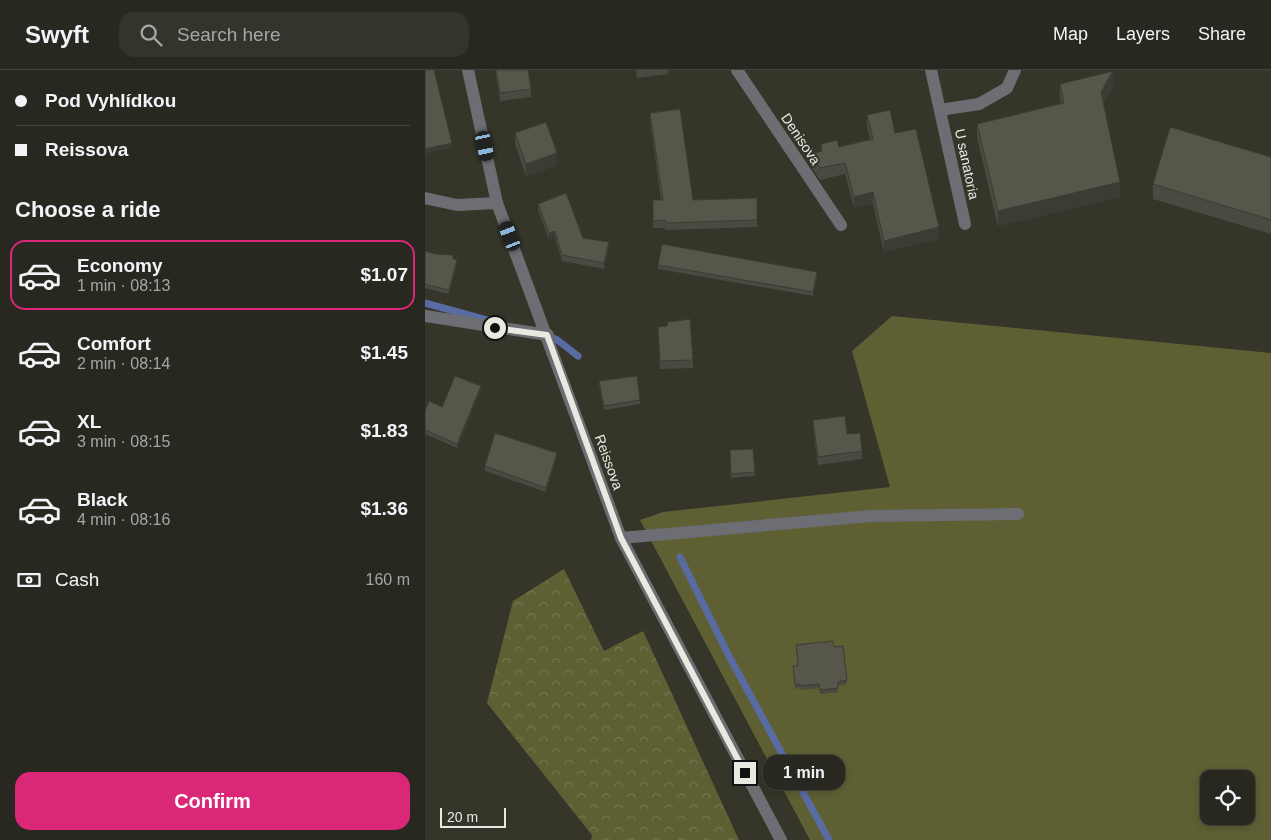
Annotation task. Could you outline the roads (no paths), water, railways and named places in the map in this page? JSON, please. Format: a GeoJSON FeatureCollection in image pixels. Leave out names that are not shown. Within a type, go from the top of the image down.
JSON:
{"type":"FeatureCollection","features":[{"type":"Feature","properties":{"kind":"street","name":"Reissova"},"geometry":{"type":"LineString","coordinates":[[468,70],[497,203],[621,538],[781,840]]}},
{"type":"Feature","properties":{"kind":"street","name":"Denisova"},"geometry":{"type":"LineString","coordinates":[[737,70],[841,225]]}},
{"type":"Feature","properties":{"kind":"street","name":"U sanatoria"},"geometry":{"type":"LineString","coordinates":[[931,70],[965,224]]}},
{"type":"Feature","properties":{"kind":"street"},"geometry":{"type":"LineString","coordinates":[[940,110],[979,104],[1007,88],[1015,70]]}},
{"type":"Feature","properties":{"kind":"street"},"geometry":{"type":"LineString","coordinates":[[425,198],[457,205],[497,203]]}},
{"type":"Feature","properties":{"kind":"street"},"geometry":{"type":"LineString","coordinates":[[425,316],[547,335]]}},
{"type":"Feature","properties":{"kind":"street"},"geometry":{"type":"LineString","coordinates":[[621,538],[871,516],[1018,514]]}},
{"type":"Feature","properties":{"kind":"waterway"},"geometry":{"type":"LineString","coordinates":[[425,303],[487,320]]}},
{"type":"Feature","properties":{"kind":"waterway"},"geometry":{"type":"LineString","coordinates":[[546,336],[556,339],[578,356]]}},
{"type":"Feature","properties":{"kind":"waterway"},"geometry":{"type":"LineString","coordinates":[[680,557],[729,656],[829,840]]}}]}
